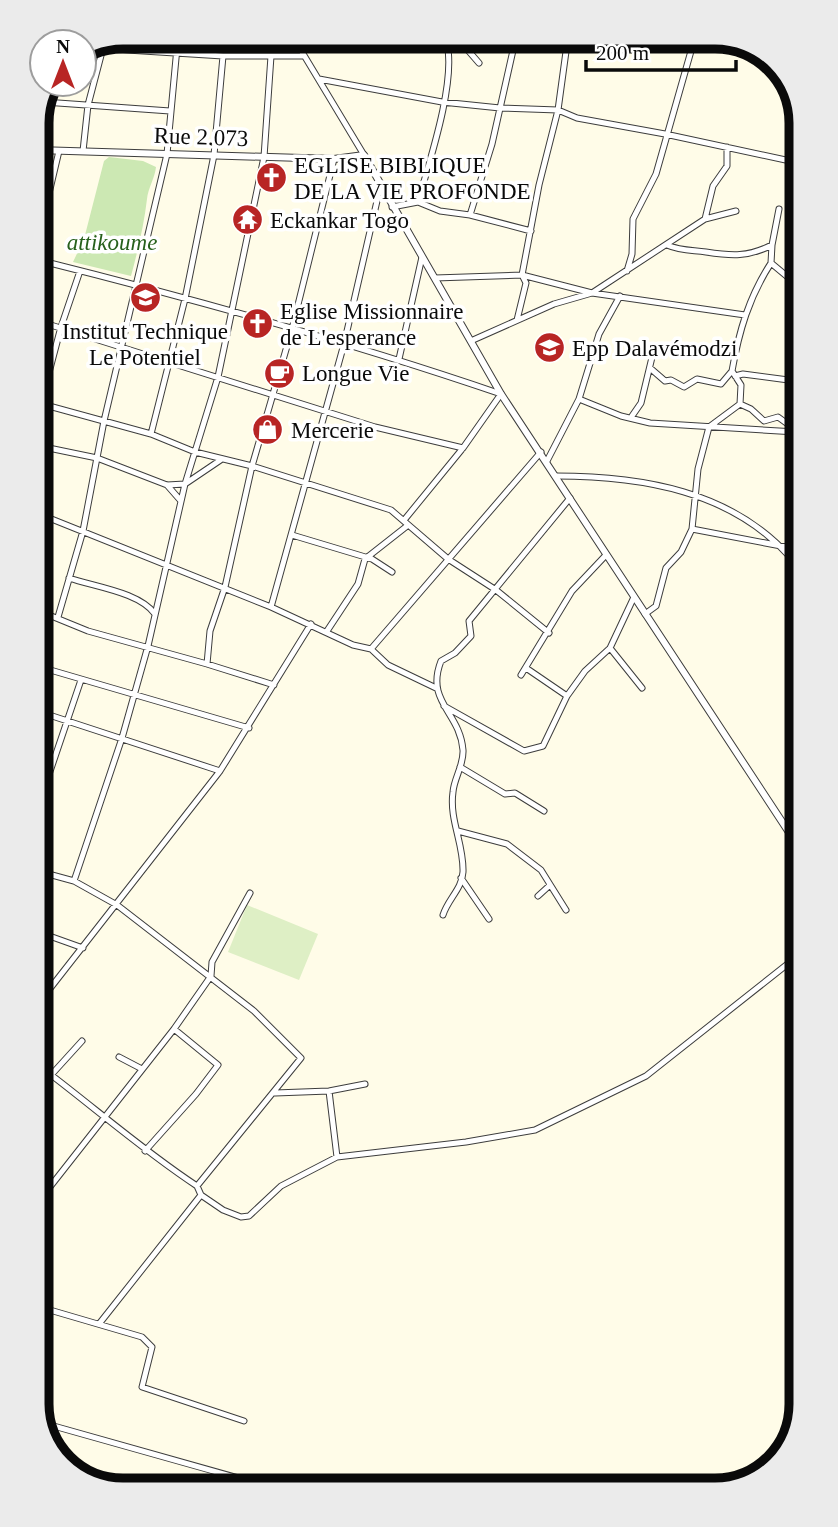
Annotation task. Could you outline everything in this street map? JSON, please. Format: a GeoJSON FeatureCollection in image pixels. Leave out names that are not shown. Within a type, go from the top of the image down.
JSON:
{"type":"FeatureCollection","features":[{"type":"Feature","properties":{"kind":"street"},"geometry":{"type":"LineString","coordinates":[[132,49],[223,56],[304,56]]}},
{"type":"Feature","properties":{"kind":"street"},"geometry":{"type":"LineString","coordinates":[[58,617],[83,531],[104,421],[167,154],[176,49]]}},
{"type":"Feature","properties":{"kind":"street"},"geometry":{"type":"LineString","coordinates":[[300,49],[364,155],[380,188],[473,340],[501,394],[789,832]]}},
{"type":"Feature","properties":{"kind":"street"},"geometry":{"type":"LineString","coordinates":[[418,202],[442,102],[450,59],[448,49]]}},
{"type":"Feature","properties":{"kind":"street"},"geometry":{"type":"LineString","coordinates":[[467,49],[478,63]]}},
{"type":"Feature","properties":{"kind":"street"},"geometry":{"type":"LineString","coordinates":[[470,215],[513,49]]}},
{"type":"Feature","properties":{"kind":"street"},"geometry":{"type":"LineString","coordinates":[[517,320],[526,283],[522,275],[538,185],[558,110],[566,49]]}},
{"type":"Feature","properties":{"kind":"street"},"geometry":{"type":"LineString","coordinates":[[627,272],[632,254],[633,219],[656,174],[691,49]]}},
{"type":"Feature","properties":{"kind":"street"},"geometry":{"type":"LineString","coordinates":[[83,151],[88,105],[103,52]]}},
{"type":"Feature","properties":{"kind":"street"},"geometry":{"type":"LineString","coordinates":[[152,434],[185,299],[215,155],[223,56]]}},
{"type":"Feature","properties":{"kind":"street"},"geometry":{"type":"LineString","coordinates":[[74,881],[122,738],[148,646],[181,501],[218,377],[229,311],[264,156],[271,56]]}},
{"type":"Feature","properties":{"kind":"street"},"geometry":{"type":"LineString","coordinates":[[319,79],[442,102],[558,110],[577,118],[789,161]]}},
{"type":"Feature","properties":{"kind":"street"},"geometry":{"type":"LineString","coordinates":[[53,103],[170,111]]}},
{"type":"Feature","properties":{"kind":"street"},"geometry":{"type":"LineString","coordinates":[[705,219],[713,186],[727,166],[727,147]]}},
{"type":"Feature","properties":{"kind":"street","name":"Rue 2.073"},"geometry":{"type":"LineString","coordinates":[[49,151],[334,159],[364,155]]}},
{"type":"Feature","properties":{"kind":"street"},"geometry":{"type":"LineString","coordinates":[[49,191],[59,151]]}},
{"type":"Feature","properties":{"kind":"street"},"geometry":{"type":"LineString","coordinates":[[207,664],[211,631],[225,587],[252,466],[292,329],[334,159]]}},
{"type":"Feature","properties":{"kind":"street"},"geometry":{"type":"LineString","coordinates":[[271,607],[344,344],[380,188]]}},
{"type":"Feature","properties":{"kind":"street"},"geometry":{"type":"LineString","coordinates":[[392,207],[418,202],[440,211],[470,215],[531,231]]}},
{"type":"Feature","properties":{"kind":"street"},"geometry":{"type":"LineString","coordinates":[[740,404],[741,385],[734,374],[745,315],[755,288],[771,263],[779,209]]}},
{"type":"Feature","properties":{"kind":"street"},"geometry":{"type":"LineString","coordinates":[[473,340],[517,320],[592,293],[705,219],[736,211]]}},
{"type":"Feature","properties":{"kind":"street"},"geometry":{"type":"LineString","coordinates":[[667,245],[691,253],[703,251],[723,256],[753,255],[772,245]]}},
{"type":"Feature","properties":{"kind":"street"},"geometry":{"type":"LineString","coordinates":[[399,359],[422,257]]}},
{"type":"Feature","properties":{"kind":"street"},"geometry":{"type":"LineString","coordinates":[[49,263],[138,285],[399,359],[501,394]]}},
{"type":"Feature","properties":{"kind":"street"},"geometry":{"type":"LineString","coordinates":[[771,263],[789,277]]}},
{"type":"Feature","properties":{"kind":"street"},"geometry":{"type":"LineString","coordinates":[[49,368],[80,271]]}},
{"type":"Feature","properties":{"kind":"street"},"geometry":{"type":"LineString","coordinates":[[435,278],[522,275],[592,293],[745,315]]}},
{"type":"Feature","properties":{"kind":"street"},"geometry":{"type":"LineString","coordinates":[[547,461],[579,399],[599,334],[620,296]]}},
{"type":"Feature","properties":{"kind":"street"},"geometry":{"type":"LineString","coordinates":[[49,324],[375,427],[463,448]]}},
{"type":"Feature","properties":{"kind":"street"},"geometry":{"type":"LineString","coordinates":[[632,416],[641,403],[654,349]]}},
{"type":"Feature","properties":{"kind":"street"},"geometry":{"type":"LineString","coordinates":[[650,369],[666,381],[671,380],[684,387],[697,379],[721,384],[734,374],[789,380]]}},
{"type":"Feature","properties":{"kind":"street"},"geometry":{"type":"LineString","coordinates":[[327,631],[358,584],[365,559],[406,523],[501,394]]}},
{"type":"Feature","properties":{"kind":"street"},"geometry":{"type":"LineString","coordinates":[[579,399],[621,416],[632,416],[650,423],[671,421],[709,427],[789,431]]}},
{"type":"Feature","properties":{"kind":"street"},"geometry":{"type":"LineString","coordinates":[[645,614],[656,606],[666,568],[681,552],[692,529],[694,493],[709,427],[712,422],[740,404]]}},
{"type":"Feature","properties":{"kind":"street"},"geometry":{"type":"LineString","coordinates":[[740,404],[751,408],[764,421],[778,417],[789,426]]}},
{"type":"Feature","properties":{"kind":"street"},"geometry":{"type":"LineString","coordinates":[[49,406],[152,434],[195,452],[305,481],[317,489],[391,510],[448,559],[496,590],[549,633]]}},
{"type":"Feature","properties":{"kind":"street"},"geometry":{"type":"LineString","coordinates":[[49,448],[97,458],[167,485],[186,484],[222,459]]}},
{"type":"Feature","properties":{"kind":"street"},"geometry":{"type":"LineString","coordinates":[[371,649],[541,453]]}},
{"type":"Feature","properties":{"kind":"street"},"geometry":{"type":"LineString","coordinates":[[556,476],[641,481],[694,493],[735,512],[789,556]]}},
{"type":"Feature","properties":{"kind":"street"},"geometry":{"type":"LineString","coordinates":[[167,485],[181,501]]}},
{"type":"Feature","properties":{"kind":"street"},"geometry":{"type":"LineString","coordinates":[[443,915],[447,903],[459,889],[461,878],[462,845],[452,816],[453,791],[460,767],[461,738],[436,695],[435,675],[441,661],[455,653],[471,636],[469,621],[570,498]]}},
{"type":"Feature","properties":{"kind":"street"},"geometry":{"type":"LineString","coordinates":[[49,518],[225,587],[353,645],[371,649],[388,664],[436,688]]}},
{"type":"Feature","properties":{"kind":"street"},"geometry":{"type":"LineString","coordinates":[[692,529],[789,548]]}},
{"type":"Feature","properties":{"kind":"street"},"geometry":{"type":"LineString","coordinates":[[292,535],[372,559],[392,572]]}},
{"type":"Feature","properties":{"kind":"street"},"geometry":{"type":"LineString","coordinates":[[521,675],[549,633],[572,591],[606,555]]}},
{"type":"Feature","properties":{"kind":"street"},"geometry":{"type":"LineString","coordinates":[[69,578],[128,596],[150,607],[155,614]]}},
{"type":"Feature","properties":{"kind":"street"},"geometry":{"type":"LineString","coordinates":[[444,706],[524,751],[543,746],[567,696],[585,671],[610,648],[634,597]]}},
{"type":"Feature","properties":{"kind":"street"},"geometry":{"type":"LineString","coordinates":[[49,615],[88,631],[148,646],[274,685]]}},
{"type":"Feature","properties":{"kind":"street"},"geometry":{"type":"LineString","coordinates":[[49,990],[220,771],[311,624]]}},
{"type":"Feature","properties":{"kind":"street"},"geometry":{"type":"LineString","coordinates":[[610,648],[642,688]]}},
{"type":"Feature","properties":{"kind":"street"},"geometry":{"type":"LineString","coordinates":[[526,668],[567,696]]}},
{"type":"Feature","properties":{"kind":"street"},"geometry":{"type":"LineString","coordinates":[[49,670],[134,692],[249,728]]}},
{"type":"Feature","properties":{"kind":"street"},"geometry":{"type":"LineString","coordinates":[[49,775],[81,680]]}},
{"type":"Feature","properties":{"kind":"street"},"geometry":{"type":"LineString","coordinates":[[49,716],[220,771]]}},
{"type":"Feature","properties":{"kind":"street"},"geometry":{"type":"LineString","coordinates":[[460,767],[505,794],[515,793],[544,811]]}},
{"type":"Feature","properties":{"kind":"street"},"geometry":{"type":"LineString","coordinates":[[458,831],[507,844],[541,870],[566,910]]}},
{"type":"Feature","properties":{"kind":"street"},"geometry":{"type":"LineString","coordinates":[[49,874],[74,881],[117,905],[161,942],[211,976],[254,1012],[301,1058],[197,1186]]}},
{"type":"Feature","properties":{"kind":"street"},"geometry":{"type":"LineString","coordinates":[[461,878],[489,919]]}},
{"type":"Feature","properties":{"kind":"street"},"geometry":{"type":"LineString","coordinates":[[538,896],[549,886]]}},
{"type":"Feature","properties":{"kind":"street"},"geometry":{"type":"LineString","coordinates":[[49,1188],[174,1029],[211,976],[212,962],[250,893]]}},
{"type":"Feature","properties":{"kind":"street"},"geometry":{"type":"LineString","coordinates":[[49,936],[83,948]]}},
{"type":"Feature","properties":{"kind":"street"},"geometry":{"type":"LineString","coordinates":[[82,1041],[68,1059],[49,1074],[145,1152],[197,1186],[201,1195],[223,1210],[241,1217],[249,1216],[281,1186],[337,1157],[466,1142],[535,1129],[646,1076],[789,963]]}},
{"type":"Feature","properties":{"kind":"street"},"geometry":{"type":"LineString","coordinates":[[145,1152],[218,1065],[174,1029]]}},
{"type":"Feature","properties":{"kind":"street"},"geometry":{"type":"LineString","coordinates":[[119,1057],[142,1069]]}},
{"type":"Feature","properties":{"kind":"street"},"geometry":{"type":"LineString","coordinates":[[275,1093],[328,1091],[365,1084]]}},
{"type":"Feature","properties":{"kind":"street"},"geometry":{"type":"LineString","coordinates":[[328,1091],[337,1157]]}},
{"type":"Feature","properties":{"kind":"street"},"geometry":{"type":"LineString","coordinates":[[99,1324],[201,1195]]}},
{"type":"Feature","properties":{"kind":"street"},"geometry":{"type":"LineString","coordinates":[[49,1310],[142,1337],[152,1347],[142,1387],[244,1422]]}},
{"type":"Feature","properties":{"kind":"street"},"geometry":{"type":"LineString","coordinates":[[53,1426],[238,1478]]}},
{"type":"Feature","properties":{"kind":"green space","name":"attikoume"},"geometry":{"type":"Polygon","coordinates":[[[109,157],[143,161],[156,167],[131,276],[73,262],[84,239],[104,161],[109,157]]]}},
{"type":"Feature","properties":{"kind":"green space"},"geometry":{"type":"Polygon","coordinates":[[[247,905],[318,934],[299,980],[228,952],[247,905]]]}},
{"type":"Feature","properties":{"kind":"place","name":"EGLISE BIBLIQUE DE LA VIE PROFONDE"},"geometry":{"type":"Point","coordinates":[271,178]}},
{"type":"Feature","properties":{"kind":"place","name":"Eckankar Togo"},"geometry":{"type":"Point","coordinates":[247,220]}},
{"type":"Feature","properties":{"kind":"place","name":"Institut Technique Le Potentiel"},"geometry":{"type":"Point","coordinates":[145,297]}},
{"type":"Feature","properties":{"kind":"place","name":"Eglise Missionnaire de L'esperance"},"geometry":{"type":"Point","coordinates":[257,324]}},
{"type":"Feature","properties":{"kind":"place","name":"Epp Dalavémodzi"},"geometry":{"type":"Point","coordinates":[549,348]}},
{"type":"Feature","properties":{"kind":"place","name":"Longue Vie"},"geometry":{"type":"Point","coordinates":[279,373]}},
{"type":"Feature","properties":{"kind":"place","name":"Mercerie"},"geometry":{"type":"Point","coordinates":[268,430]}}]}
